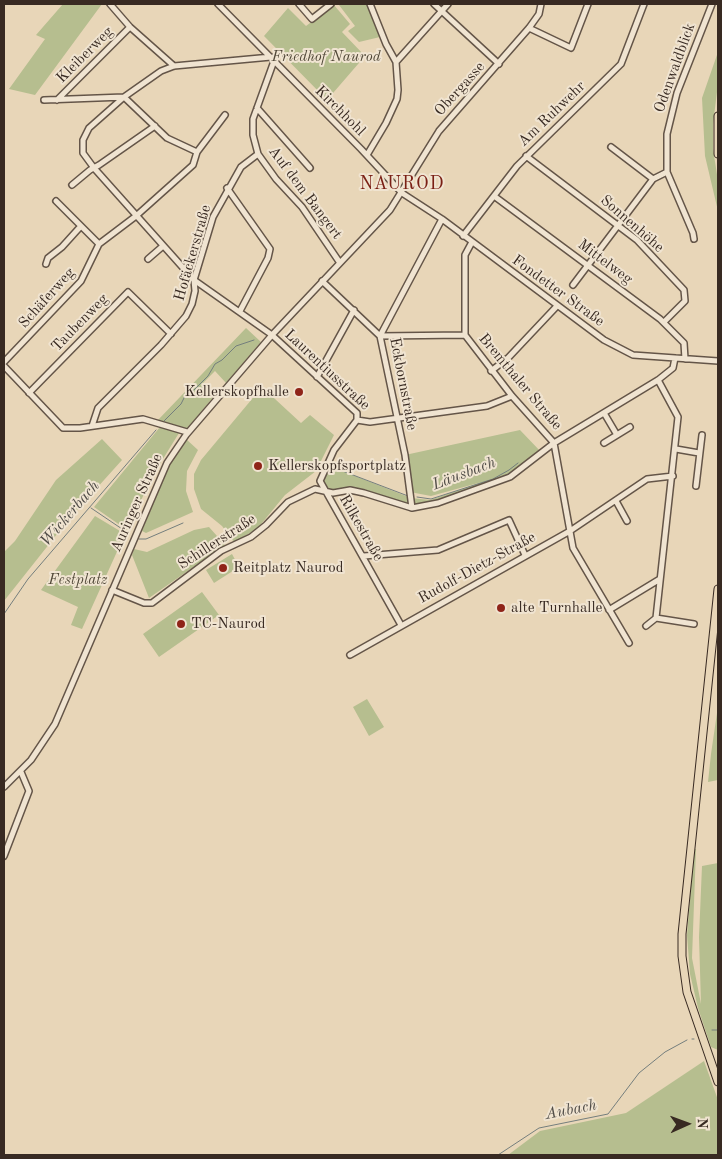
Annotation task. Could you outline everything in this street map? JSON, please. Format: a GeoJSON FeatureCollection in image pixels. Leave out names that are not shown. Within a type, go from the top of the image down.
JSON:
{"type":"FeatureCollection","features":[{"type":"Feature","properties":{"kind":"main road"},"geometry":{"type":"LineString","coordinates":[[718,116],[718,154]]}},
{"type":"Feature","properties":{"kind":"main road"},"geometry":{"type":"LineString","coordinates":[[718,589],[682,934],[682,956],[688,992],[718,1082]]}},
{"type":"Feature","properties":{"kind":"street"},"geometry":{"type":"LineString","coordinates":[[110,4],[130,27],[174,66],[272,59]]}},
{"type":"Feature","properties":{"kind":"street","name":"Kirchhohl"},"geometry":{"type":"LineString","coordinates":[[218,4],[402,193]]}},
{"type":"Feature","properties":{"kind":"street"},"geometry":{"type":"LineString","coordinates":[[298,4],[312,19],[331,4]]}},
{"type":"Feature","properties":{"kind":"street"},"geometry":{"type":"LineString","coordinates":[[367,156],[397,99],[396,62],[386,44],[370,4]]}},
{"type":"Feature","properties":{"kind":"street"},"geometry":{"type":"LineString","coordinates":[[434,4],[499,64]]}},
{"type":"Feature","properties":{"kind":"street"},"geometry":{"type":"LineString","coordinates":[[396,62],[448,4]]}},
{"type":"Feature","properties":{"kind":"street","name":"Obergasse"},"geometry":{"type":"LineString","coordinates":[[402,193],[439,131],[529,28],[539,14],[541,4]]}},
{"type":"Feature","properties":{"kind":"street"},"geometry":{"type":"LineString","coordinates":[[529,28],[571,48],[588,4]]}},
{"type":"Feature","properties":{"kind":"street","name":"Am Ruhwehr"},"geometry":{"type":"LineString","coordinates":[[463,236],[526,156],[621,64],[644,4]]}},
{"type":"Feature","properties":{"kind":"street","name":"Odenwaldblick"},"geometry":{"type":"LineString","coordinates":[[694,239],[667,172],[667,134],[671,112],[712,4]]}},
{"type":"Feature","properties":{"kind":"street","name":"Kleiberweg"},"geometry":{"type":"LineString","coordinates":[[58,100],[130,27]]}},
{"type":"Feature","properties":{"kind":"street","name":"Auf dem Bangert"},"geometry":{"type":"LineString","coordinates":[[272,59],[253,119],[253,135],[258,154],[276,180],[302,207],[340,262]]}},
{"type":"Feature","properties":{"kind":"street","name":"Laurentiusstraße"},"geometry":{"type":"LineString","coordinates":[[174,66],[161,71],[124,97],[89,128],[83,140],[83,153],[94,168],[194,280],[272,335],[356,413],[357,420],[370,422],[487,406],[512,396]]}},
{"type":"Feature","properties":{"kind":"street"},"geometry":{"type":"LineString","coordinates":[[44,100],[124,97],[167,138],[197,152]]}},
{"type":"Feature","properties":{"kind":"street","name":"Auf dem Bangert"},"geometry":{"type":"LineString","coordinates":[[257,108],[310,168]]}},
{"type":"Feature","properties":{"kind":"street","name":"Schäferweg"},"geometry":{"type":"LineString","coordinates":[[188,432],[143,419],[63,428],[4,364],[81,281],[99,244],[136,216],[193,165],[197,152],[225,115]]}},
{"type":"Feature","properties":{"kind":"street"},"geometry":{"type":"LineString","coordinates":[[72,185],[154,126]]}},
{"type":"Feature","properties":{"kind":"street"},"geometry":{"type":"LineString","coordinates":[[611,147],[653,180]]}},
{"type":"Feature","properties":{"kind":"street","name":"Hofäckerstraße"},"geometry":{"type":"LineString","coordinates":[[92,426],[98,408],[171,334],[186,316],[192,304],[195,291],[194,280],[212,217],[227,188],[245,161],[258,154]]}},
{"type":"Feature","properties":{"kind":"street","name":"Sonnenhöhe"},"geometry":{"type":"LineString","coordinates":[[526,156],[637,240],[684,290],[685,301],[664,322]]}},
{"type":"Feature","properties":{"kind":"street"},"geometry":{"type":"LineString","coordinates":[[573,285],[653,180],[667,172]]}},
{"type":"Feature","properties":{"kind":"street"},"geometry":{"type":"LineString","coordinates":[[227,188],[270,249],[268,258],[240,312]]}},
{"type":"Feature","properties":{"kind":"street","name":"Fondetter Straße"},"geometry":{"type":"LineString","coordinates":[[402,193],[442,219],[604,340],[627,353],[718,361]]}},
{"type":"Feature","properties":{"kind":"street","name":"Auringer Straße"},"geometry":{"type":"LineString","coordinates":[[4,787],[21,772],[40,749],[55,724],[167,463],[188,432],[272,335],[390,210],[402,193]]}},
{"type":"Feature","properties":{"kind":"street","name":"Mittelweg"},"geometry":{"type":"LineString","coordinates":[[494,196],[664,322],[684,343],[686,359]]}},
{"type":"Feature","properties":{"kind":"street"},"geometry":{"type":"LineString","coordinates":[[56,201],[99,244]]}},
{"type":"Feature","properties":{"kind":"street","name":"Eckbornstraße"},"geometry":{"type":"LineString","coordinates":[[412,508],[405,456],[380,336],[442,219]]}},
{"type":"Feature","properties":{"kind":"street","name":"Schäferweg"},"geometry":{"type":"LineString","coordinates":[[46,264],[48,258],[62,247],[81,226]]}},
{"type":"Feature","properties":{"kind":"street","name":"Bremthaler Straße"},"geometry":{"type":"LineString","coordinates":[[472,242],[465,256],[465,335],[491,371],[554,443],[573,548],[629,643]]}},
{"type":"Feature","properties":{"kind":"street"},"geometry":{"type":"LineString","coordinates":[[148,258],[163,246]]}},
{"type":"Feature","properties":{"kind":"street"},"geometry":{"type":"LineString","coordinates":[[322,282],[380,336],[465,335]]}},
{"type":"Feature","properties":{"kind":"street","name":"Taubenweg"},"geometry":{"type":"LineString","coordinates":[[29,392],[128,292],[171,334]]}},
{"type":"Feature","properties":{"kind":"street"},"geometry":{"type":"LineString","coordinates":[[491,371],[520,346],[557,306]]}},
{"type":"Feature","properties":{"kind":"street"},"geometry":{"type":"LineString","coordinates":[[317,377],[354,310]]}},
{"type":"Feature","properties":{"kind":"street","name":"Schillerstraße"},"geometry":{"type":"LineString","coordinates":[[112,590],[144,603],[152,603],[221,551],[250,537],[266,525],[288,502],[315,489],[324,489],[333,493],[350,490],[412,508],[438,503],[510,477],[554,443],[658,380],[673,368],[675,358]]}},
{"type":"Feature","properties":{"kind":"street"},"geometry":{"type":"LineString","coordinates":[[646,626],[656,618],[678,417],[658,380]]}},
{"type":"Feature","properties":{"kind":"street"},"geometry":{"type":"LineString","coordinates":[[604,413],[617,435]]}},
{"type":"Feature","properties":{"kind":"street","name":"Rilkestraße"},"geometry":{"type":"LineString","coordinates":[[357,420],[334,450],[320,480],[401,624]]}},
{"type":"Feature","properties":{"kind":"street"},"geometry":{"type":"LineString","coordinates":[[604,443],[630,428]]}},
{"type":"Feature","properties":{"kind":"street"},"geometry":{"type":"LineString","coordinates":[[696,486],[702,435]]}},
{"type":"Feature","properties":{"kind":"street"},"geometry":{"type":"LineString","coordinates":[[676,449],[700,453]]}},
{"type":"Feature","properties":{"kind":"street","name":"Rudolf-Dietz-Straße"},"geometry":{"type":"LineString","coordinates":[[350,655],[401,624],[570,531],[647,479],[673,476]]}},
{"type":"Feature","properties":{"kind":"street"},"geometry":{"type":"LineString","coordinates":[[616,501],[627,520]]}},
{"type":"Feature","properties":{"kind":"street"},"geometry":{"type":"LineString","coordinates":[[364,556],[438,550],[509,520],[525,555]]}},
{"type":"Feature","properties":{"kind":"street"},"geometry":{"type":"LineString","coordinates":[[608,610],[660,579]]}},
{"type":"Feature","properties":{"kind":"street"},"geometry":{"type":"LineString","coordinates":[[656,618],[694,624]]}},
{"type":"Feature","properties":{"kind":"street"},"geometry":{"type":"LineString","coordinates":[[4,856],[29,791],[21,772]]}},
{"type":"Feature","properties":{"kind":"green space"},"geometry":{"type":"Polygon","coordinates":[[[63,4],[102,4],[35,95],[9,89],[45,39],[36,35],[63,4]]]}},
{"type":"Feature","properties":{"kind":"green space"},"geometry":{"type":"Polygon","coordinates":[[[367,4],[380,37],[359,42],[348,31],[355,26],[339,5],[367,4]]]}},
{"type":"Feature","properties":{"kind":"green space","name":"Friedhof Naurod"},"geometry":{"type":"Polygon","coordinates":[[[334,5],[350,24],[342,32],[365,56],[327,100],[264,36],[288,8],[306,26],[334,5]]]}},
{"type":"Feature","properties":{"kind":"green space"},"geometry":{"type":"Polygon","coordinates":[[[718,52],[718,84],[713,124],[713,149],[718,181],[718,211],[705,156],[702,98],[718,52]]]}},
{"type":"Feature","properties":{"kind":"green space"},"geometry":{"type":"Polygon","coordinates":[[[246,328],[261,342],[226,383],[215,371],[202,384],[215,395],[186,430],[158,420],[246,328]]]}},
{"type":"Feature","properties":{"kind":"green space","name":"Kellerskopfsportplatz"},"geometry":{"type":"Polygon","coordinates":[[[262,387],[301,423],[310,415],[334,435],[316,471],[285,495],[257,529],[234,542],[222,526],[201,509],[194,489],[194,474],[201,460],[262,387]]]}},
{"type":"Feature","properties":{"kind":"green space"},"geometry":{"type":"Polygon","coordinates":[[[160,427],[179,433],[153,475],[127,530],[94,507],[160,427]]]}},
{"type":"Feature","properties":{"kind":"green space"},"geometry":{"type":"Polygon","coordinates":[[[520,430],[542,453],[510,477],[438,503],[412,508],[350,490],[333,493],[324,489],[320,481],[327,465],[411,498],[430,500],[482,482],[431,496],[410,492],[405,455],[520,430]]]}},
{"type":"Feature","properties":{"kind":"green space"},"geometry":{"type":"Polygon","coordinates":[[[102,439],[122,460],[69,519],[4,601],[4,552],[15,541],[56,480],[102,439]]]}},
{"type":"Feature","properties":{"kind":"green space"},"geometry":{"type":"Polygon","coordinates":[[[186,439],[198,450],[187,471],[186,491],[193,512],[146,533],[142,531],[169,465],[186,439]]]}},
{"type":"Feature","properties":{"kind":"green space","name":"Festplatz"},"geometry":{"type":"Polygon","coordinates":[[[95,516],[125,534],[82,629],[71,625],[78,607],[41,590],[95,516]]]}},
{"type":"Feature","properties":{"kind":"green space"},"geometry":{"type":"Polygon","coordinates":[[[209,527],[225,545],[149,598],[132,555],[134,549],[147,552],[194,530],[209,527]]]}},
{"type":"Feature","properties":{"kind":"green space","name":"Reitplatz Naurod"},"geometry":{"type":"Polygon","coordinates":[[[232,554],[239,567],[214,583],[206,570],[232,554]]]}},
{"type":"Feature","properties":{"kind":"green space","name":"TC-Naurod"},"geometry":{"type":"Polygon","coordinates":[[[202,592],[219,615],[159,657],[143,634],[202,592]]]}},
{"type":"Feature","properties":{"kind":"green space"},"geometry":{"type":"Polygon","coordinates":[[[367,699],[384,727],[369,736],[353,707],[367,699]]]}},
{"type":"Feature","properties":{"kind":"green space"},"geometry":{"type":"Polygon","coordinates":[[[718,706],[718,780],[708,782],[711,754],[718,706]]]}},
{"type":"Feature","properties":{"kind":"green space"},"geometry":{"type":"Polygon","coordinates":[[[694,849],[696,849],[692,958],[701,1004],[699,937],[702,866],[718,863],[718,1050],[711,1047],[698,1008],[690,974],[687,935],[694,849]]]}},
{"type":"Feature","properties":{"kind":"green space"},"geometry":{"type":"Polygon","coordinates":[[[704,1061],[718,1100],[718,1155],[508,1155],[540,1131],[626,1113],[704,1061]]]}},
{"type":"Feature","properties":{"kind":"waterway","name":"Wickerbach"},"geometry":{"type":"LineString","coordinates":[[164,421],[181,404],[186,394],[191,393],[208,376],[215,364],[222,360],[236,346],[254,340]]}},
{"type":"Feature","properties":{"kind":"waterway","name":"Wickerbach"},"geometry":{"type":"LineString","coordinates":[[4,614],[28,579],[156,430]]}},
{"type":"Feature","properties":{"kind":"waterway","name":"Läusbach"},"geometry":{"type":"LineString","coordinates":[[417,497],[431,499],[493,479],[518,463]]}},
{"type":"Feature","properties":{"kind":"waterway","name":"Läusbach"},"geometry":{"type":"LineString","coordinates":[[332,467],[408,496]]}},
{"type":"Feature","properties":{"kind":"waterway","name":"Läusbach"},"geometry":{"type":"LineString","coordinates":[[91,508],[128,533]]}},
{"type":"Feature","properties":{"kind":"waterway","name":"Läusbach"},"geometry":{"type":"LineString","coordinates":[[139,539],[146,539],[183,523]]}},
{"type":"Feature","properties":{"kind":"waterway","name":"Aubach"},"geometry":{"type":"LineString","coordinates":[[712,1030],[718,1030]]}},
{"type":"Feature","properties":{"kind":"waterway","name":"Aubach"},"geometry":{"type":"LineString","coordinates":[[498,1155],[539,1128],[608,1114],[639,1073],[665,1052],[687,1040]]}},
{"type":"Feature","properties":{"kind":"place","name":"Kellerskopfhalle"},"geometry":{"type":"Point","coordinates":[299,392]}},
{"type":"Feature","properties":{"kind":"place","name":"Kellerskopfsportplatz"},"geometry":{"type":"Point","coordinates":[258,466]}},
{"type":"Feature","properties":{"kind":"place","name":"Reitplatz Naurod"},"geometry":{"type":"Point","coordinates":[223,568]}},
{"type":"Feature","properties":{"kind":"place","name":"alte Turnhalle"},"geometry":{"type":"Point","coordinates":[501,608]}},
{"type":"Feature","properties":{"kind":"place","name":"TC-Naurod"},"geometry":{"type":"Point","coordinates":[181,624]}},
{"type":"Feature","properties":{"kind":"district","name":"NAUROD"},"geometry":{"type":"Point","coordinates":[402,184]}}]}
